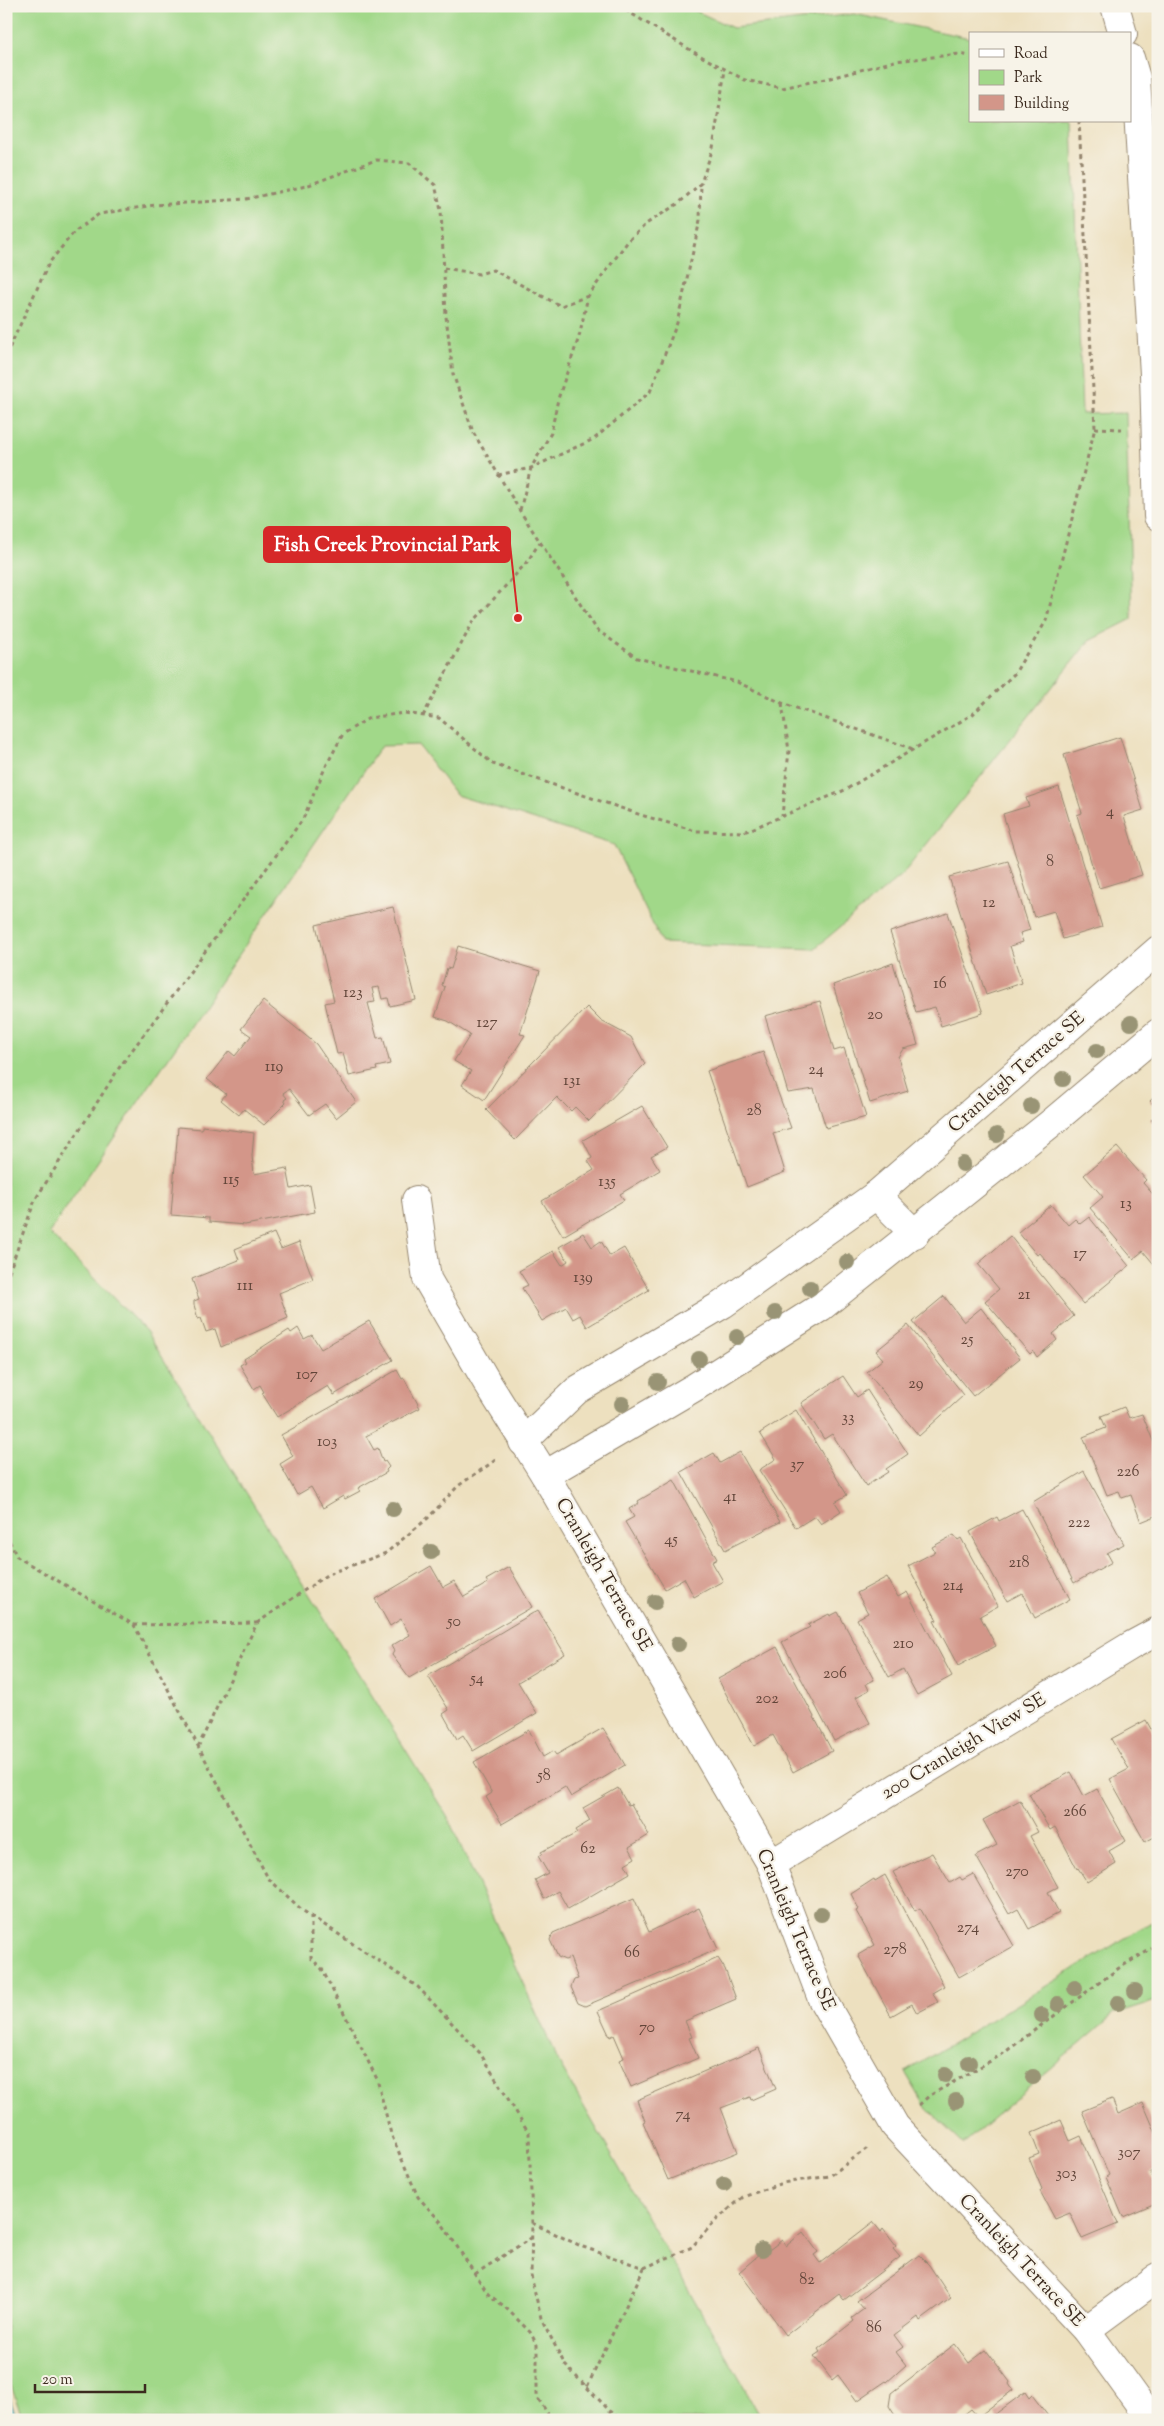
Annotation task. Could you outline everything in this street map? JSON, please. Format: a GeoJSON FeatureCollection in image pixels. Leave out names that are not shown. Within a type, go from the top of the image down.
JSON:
{"type":"FeatureCollection","features":[{"type":"Feature","properties":{"kind":"street"},"geometry":{"type":"LineString","coordinates":[[1116,6],[1122,32]]}},
{"type":"Feature","properties":{"kind":"street"},"geometry":{"type":"LineString","coordinates":[[1132,65],[1136,78],[1153,313],[1158,516]]}},
{"type":"Feature","properties":{"kind":"street","name":"Cranleigh Terrace SE"},"geometry":{"type":"LineString","coordinates":[[1151,2420],[1086,2330],[894,2126],[822,1999],[771,1864],[545,1475],[523,1442],[577,1390],[723,1304],[876,1195],[1158,950]]}},
{"type":"Feature","properties":{"kind":"street"},"geometry":{"type":"LineString","coordinates":[[545,1475],[695,1387],[821,1307],[915,1234],[1158,1032]]}},
{"type":"Feature","properties":{"kind":"street"},"geometry":{"type":"LineString","coordinates":[[876,1195],[915,1234]]}},
{"type":"Feature","properties":{"kind":"street"},"geometry":{"type":"LineString","coordinates":[[416,1200],[427,1279],[523,1442]]}},
{"type":"Feature","properties":{"kind":"street","name":"200 Cranleigh View SE"},"geometry":{"type":"LineString","coordinates":[[771,1864],[1123,1650],[1158,1632]]}},
{"type":"Feature","properties":{"kind":"street"},"geometry":{"type":"LineString","coordinates":[[1086,2330],[1158,2277]]}},
{"type":"Feature","properties":{"kind":"path"},"geometry":{"type":"LineString","coordinates":[[619,6],[725,70],[745,80],[782,88],[830,78],[894,61],[960,54],[969,56]]}},
{"type":"Feature","properties":{"kind":"path"},"geometry":{"type":"LineString","coordinates":[[498,475],[530,468],[594,438],[650,392],[677,323],[700,220],[700,183],[713,148],[725,70]]}},
{"type":"Feature","properties":{"kind":"path"},"geometry":{"type":"LineString","coordinates":[[6,1280],[35,1200],[119,1068],[303,819],[324,768],[343,734],[369,718],[404,714],[438,718],[493,764],[641,815],[696,831],[744,832],[846,790],[973,714],[1015,673],[1046,621],[1074,517],[1095,428],[1079,122]]}},
{"type":"Feature","properties":{"kind":"path"},"geometry":{"type":"LineString","coordinates":[[6,356],[49,263],[74,232],[98,214],[154,205],[246,199],[306,186],[376,160],[409,163],[435,185],[441,210],[446,316],[453,374],[473,432],[520,511],[597,630],[637,658],[737,682],[782,703],[913,749]]}},
{"type":"Feature","properties":{"kind":"path"},"geometry":{"type":"LineString","coordinates":[[520,511],[530,468],[551,433],[558,399],[579,337],[588,296],[628,241],[646,224],[679,203],[700,183]]}},
{"type":"Feature","properties":{"kind":"path"},"geometry":{"type":"LineString","coordinates":[[444,268],[479,274],[493,270],[561,306],[588,296]]}},
{"type":"Feature","properties":{"kind":"path"},"geometry":{"type":"LineString","coordinates":[[423,716],[473,622],[527,562],[540,542]]}},
{"type":"Feature","properties":{"kind":"path"},"geometry":{"type":"LineString","coordinates":[[782,703],[789,751],[782,816]]}},
{"type":"Feature","properties":{"kind":"path"},"geometry":{"type":"LineString","coordinates":[[199,1745],[257,1623],[328,1574],[386,1554],[428,1518],[458,1486],[523,1442]]}},
{"type":"Feature","properties":{"kind":"path"},"geometry":{"type":"LineString","coordinates":[[6,1534],[17,1557],[134,1625],[257,1623]]}},
{"type":"Feature","properties":{"kind":"path"},"geometry":{"type":"LineString","coordinates":[[134,1625],[268,1878],[311,1916],[418,1987],[480,2052],[529,2133],[532,2223],[530,2276],[541,2318],[564,2365],[610,2410],[623,2420]]}},
{"type":"Feature","properties":{"kind":"path"},"geometry":{"type":"LineString","coordinates":[[311,1916],[311,1958],[322,1970],[377,2079],[391,2134],[418,2197],[441,2222],[488,2294],[505,2307],[530,2332],[537,2345],[537,2397],[552,2420]]}},
{"type":"Feature","properties":{"kind":"path"},"geometry":{"type":"LineString","coordinates":[[587,2387],[644,2268],[692,2247],[714,2222],[743,2197],[782,2183],[830,2176],[929,2096],[1001,2055],[1119,1968],[1158,1945]]}},
{"type":"Feature","properties":{"kind":"path"},"geometry":{"type":"LineString","coordinates":[[532,2223],[583,2247],[644,2268]]}},
{"type":"Feature","properties":{"kind":"path"},"geometry":{"type":"LineString","coordinates":[[475,2274],[532,2238]]}},
{"type":"Feature","properties":{"kind":"green space"},"geometry":{"type":"Polygon","coordinates":[[[6,6],[685,6],[733,28],[854,14],[969,38],[969,122],[1072,122],[1082,414],[1126,413],[1132,619],[1089,641],[902,875],[814,949],[662,943],[614,845],[456,795],[418,745],[381,746],[49,1233],[146,1331],[448,1818],[559,2063],[763,2420],[23,2420],[6,2371],[6,6]]]}},
{"type":"Feature","properties":{"kind":"green space"},"geometry":{"type":"Polygon","coordinates":[[[1158,1918],[1158,2000],[1114,2014],[963,2144],[927,2109],[905,2072],[1158,1918]]]}},
{"type":"Feature","properties":{"kind":"water"},"geometry":{"type":"Polygon","coordinates":[[[6,2387],[17,2420],[6,2420],[6,2387]]]}},
{"type":"Feature","properties":{"kind":"building"},"geometry":{"type":"Polygon","coordinates":[[[1120,737],[1143,810],[1124,816],[1142,875],[1099,888],[1077,815],[1082,813],[1064,755],[1120,737]]]}},
{"type":"Feature","properties":{"kind":"building"},"geometry":{"type":"Polygon","coordinates":[[[1059,787],[1102,927],[1063,939],[1054,911],[1034,917],[1003,814],[1029,806],[1026,798],[1059,787]]]}},
{"type":"Feature","properties":{"kind":"building"},"geometry":{"type":"Polygon","coordinates":[[[1008,861],[1030,930],[1020,933],[1023,942],[1010,946],[1022,983],[986,995],[949,877],[1008,861]]]}},
{"type":"Feature","properties":{"kind":"building"},"geometry":{"type":"Polygon","coordinates":[[[393,907],[416,1000],[390,1006],[388,998],[382,999],[379,987],[372,988],[375,1002],[368,1003],[377,1038],[383,1037],[390,1064],[376,1067],[377,1070],[349,1076],[343,1053],[337,1054],[325,1003],[334,1001],[316,925],[393,907]]]}},
{"type":"Feature","properties":{"kind":"building"},"geometry":{"type":"Polygon","coordinates":[[[948,913],[983,1013],[941,1026],[935,1007],[916,1012],[890,932],[948,913]]]}},
{"type":"Feature","properties":{"kind":"building"},"geometry":{"type":"Polygon","coordinates":[[[458,946],[540,971],[520,1034],[525,1035],[484,1100],[462,1085],[471,1071],[454,1061],[470,1035],[448,1021],[435,1017],[445,987],[442,985],[447,968],[451,969],[458,946]]]}},
{"type":"Feature","properties":{"kind":"building"},"geometry":{"type":"Polygon","coordinates":[[[893,963],[918,1045],[903,1049],[898,1057],[908,1091],[870,1103],[833,985],[893,963]]]}},
{"type":"Feature","properties":{"kind":"building"},"geometry":{"type":"Polygon","coordinates":[[[263,1001],[316,1044],[356,1102],[336,1118],[325,1104],[309,1115],[289,1089],[283,1093],[287,1098],[284,1100],[286,1103],[264,1125],[244,1109],[239,1115],[221,1100],[226,1094],[207,1079],[229,1051],[235,1056],[251,1036],[241,1029],[263,1001]]]}},
{"type":"Feature","properties":{"kind":"building"},"geometry":{"type":"Polygon","coordinates":[[[820,1001],[834,1051],[844,1048],[866,1117],[826,1128],[814,1089],[788,1093],[765,1016],[820,1001]]]}},
{"type":"Feature","properties":{"kind":"building"},"geometry":{"type":"Polygon","coordinates":[[[587,1007],[601,1021],[631,1037],[645,1064],[589,1121],[575,1107],[571,1111],[557,1097],[515,1140],[486,1110],[587,1007]]]}},
{"type":"Feature","properties":{"kind":"building"},"geometry":{"type":"Polygon","coordinates":[[[763,1052],[791,1128],[773,1133],[785,1172],[747,1187],[707,1071],[763,1052]]]}},
{"type":"Feature","properties":{"kind":"building"},"geometry":{"type":"Polygon","coordinates":[[[1158,1093],[1158,1110],[1150,1101],[1158,1093]]]}},
{"type":"Feature","properties":{"kind":"building"},"geometry":{"type":"Polygon","coordinates":[[[642,1106],[667,1147],[651,1156],[660,1170],[620,1194],[624,1200],[563,1236],[542,1201],[594,1170],[588,1161],[592,1158],[583,1140],[642,1106]]]}},
{"type":"Feature","properties":{"kind":"building"},"geometry":{"type":"Polygon","coordinates":[[[1158,1114],[1158,1127],[1151,1120],[1158,1114]]]}},
{"type":"Feature","properties":{"kind":"building"},"geometry":{"type":"Polygon","coordinates":[[[202,1126],[254,1133],[252,1156],[254,1174],[287,1168],[291,1189],[310,1185],[315,1212],[245,1225],[209,1222],[209,1218],[171,1215],[178,1127],[202,1129],[202,1126]]]}},
{"type":"Feature","properties":{"kind":"building"},"geometry":{"type":"Polygon","coordinates":[[[1117,1147],[1146,1180],[1143,1183],[1158,1200],[1158,1269],[1143,1251],[1133,1259],[1090,1208],[1103,1197],[1084,1175],[1117,1147]]]}},
{"type":"Feature","properties":{"kind":"building"},"geometry":{"type":"Polygon","coordinates":[[[1051,1205],[1068,1225],[1075,1219],[1080,1224],[1089,1217],[1129,1266],[1083,1304],[1040,1253],[1037,1255],[1018,1232],[1051,1205]]]}},
{"type":"Feature","properties":{"kind":"building"},"geometry":{"type":"Polygon","coordinates":[[[274,1233],[281,1249],[299,1242],[313,1279],[279,1293],[288,1318],[221,1347],[215,1329],[206,1332],[201,1318],[198,1319],[194,1301],[199,1299],[192,1279],[239,1260],[235,1249],[274,1233]]]}},
{"type":"Feature","properties":{"kind":"building"},"geometry":{"type":"Polygon","coordinates":[[[583,1233],[592,1247],[601,1241],[610,1256],[624,1248],[649,1290],[587,1327],[580,1315],[573,1319],[566,1307],[542,1321],[522,1288],[528,1285],[519,1271],[553,1251],[562,1265],[568,1261],[559,1247],[583,1233]]]}},
{"type":"Feature","properties":{"kind":"building"},"geometry":{"type":"Polygon","coordinates":[[[1010,1236],[1074,1316],[1053,1334],[1057,1340],[1037,1357],[1033,1351],[1030,1354],[985,1301],[999,1289],[978,1264],[1010,1236]]]}},
{"type":"Feature","properties":{"kind":"building"},"geometry":{"type":"Polygon","coordinates":[[[944,1296],[964,1322],[981,1308],[1020,1358],[973,1396],[913,1322],[944,1296]]]}},
{"type":"Feature","properties":{"kind":"building"},"geometry":{"type":"Polygon","coordinates":[[[369,1321],[393,1360],[334,1395],[328,1386],[277,1417],[262,1393],[264,1392],[260,1385],[254,1389],[240,1365],[246,1362],[244,1359],[289,1330],[291,1333],[298,1328],[304,1339],[312,1335],[321,1349],[369,1321]]]}},
{"type":"Feature","properties":{"kind":"building"},"geometry":{"type":"Polygon","coordinates":[[[908,1325],[964,1395],[919,1436],[867,1372],[883,1359],[876,1351],[908,1325]]]}},
{"type":"Feature","properties":{"kind":"building"},"geometry":{"type":"Polygon","coordinates":[[[397,1370],[402,1379],[404,1378],[420,1408],[366,1436],[374,1450],[378,1448],[383,1462],[385,1461],[389,1467],[386,1470],[387,1472],[358,1488],[360,1491],[345,1499],[343,1496],[323,1508],[311,1487],[297,1495],[280,1464],[293,1456],[281,1435],[397,1370]]]}},
{"type":"Feature","properties":{"kind":"building"},"geometry":{"type":"Polygon","coordinates":[[[843,1376],[857,1397],[867,1390],[908,1454],[886,1469],[888,1472],[866,1486],[832,1434],[824,1439],[801,1403],[843,1376]]]}},
{"type":"Feature","properties":{"kind":"building"},"geometry":{"type":"Polygon","coordinates":[[[1124,1407],[1129,1418],[1142,1414],[1158,1453],[1158,1515],[1141,1522],[1131,1495],[1122,1498],[1119,1491],[1107,1495],[1083,1437],[1106,1428],[1101,1416],[1124,1407]]]}},
{"type":"Feature","properties":{"kind":"building"},"geometry":{"type":"Polygon","coordinates":[[[796,1410],[847,1495],[835,1502],[841,1511],[821,1524],[815,1516],[796,1528],[759,1470],[776,1459],[760,1433],[796,1410]]]}},
{"type":"Feature","properties":{"kind":"building"},"geometry":{"type":"Polygon","coordinates":[[[740,1452],[780,1522],[725,1550],[681,1472],[714,1453],[720,1463],[740,1452]]]}},
{"type":"Feature","properties":{"kind":"building"},"geometry":{"type":"Polygon","coordinates":[[[1084,1471],[1124,1544],[1107,1553],[1112,1562],[1074,1583],[1033,1502],[1084,1471]]]}},
{"type":"Feature","properties":{"kind":"building"},"geometry":{"type":"Polygon","coordinates":[[[674,1480],[717,1559],[712,1562],[723,1581],[694,1597],[684,1578],[665,1589],[625,1522],[634,1517],[629,1509],[639,1503],[638,1501],[674,1480]]]}},
{"type":"Feature","properties":{"kind":"building"},"geometry":{"type":"Polygon","coordinates":[[[1022,1509],[1070,1599],[1035,1618],[1022,1593],[1007,1601],[970,1532],[997,1517],[999,1521],[1022,1509]]]}},
{"type":"Feature","properties":{"kind":"building"},"geometry":{"type":"Polygon","coordinates":[[[954,1535],[958,1540],[961,1538],[998,1606],[980,1616],[996,1646],[958,1666],[934,1621],[937,1620],[908,1566],[935,1552],[932,1547],[954,1535]]]}},
{"type":"Feature","properties":{"kind":"building"},"geometry":{"type":"Polygon","coordinates":[[[431,1566],[443,1587],[454,1581],[464,1597],[488,1583],[486,1580],[509,1567],[532,1607],[409,1678],[392,1655],[394,1651],[391,1646],[410,1635],[401,1619],[390,1626],[375,1599],[431,1566]]]}},
{"type":"Feature","properties":{"kind":"building"},"geometry":{"type":"Polygon","coordinates":[[[887,1577],[898,1597],[907,1592],[952,1676],[917,1695],[903,1669],[889,1677],[857,1619],[868,1613],[857,1593],[887,1577]]]}},
{"type":"Feature","properties":{"kind":"building"},"geometry":{"type":"Polygon","coordinates":[[[538,1610],[565,1654],[518,1682],[537,1713],[473,1751],[463,1735],[457,1739],[443,1714],[449,1710],[428,1676],[538,1610]]]}},
{"type":"Feature","properties":{"kind":"building"},"geometry":{"type":"Polygon","coordinates":[[[838,1612],[874,1680],[866,1684],[869,1690],[856,1697],[870,1723],[834,1741],[782,1642],[810,1627],[808,1625],[829,1614],[830,1616],[838,1612]]]}},
{"type":"Feature","properties":{"kind":"building"},"geometry":{"type":"Polygon","coordinates":[[[777,1647],[832,1751],[793,1772],[773,1735],[754,1746],[718,1679],[777,1647]]]}},
{"type":"Feature","properties":{"kind":"building"},"geometry":{"type":"Polygon","coordinates":[[[1146,1720],[1158,1742],[1158,1835],[1145,1842],[1110,1779],[1129,1769],[1111,1739],[1146,1720]]]}},
{"type":"Feature","properties":{"kind":"building"},"geometry":{"type":"Polygon","coordinates":[[[603,1728],[625,1765],[571,1797],[565,1787],[502,1824],[486,1797],[492,1793],[474,1762],[529,1730],[543,1757],[553,1751],[556,1755],[603,1728]]]}},
{"type":"Feature","properties":{"kind":"building"},"geometry":{"type":"Polygon","coordinates":[[[1071,1772],[1084,1796],[1097,1789],[1126,1841],[1109,1851],[1116,1864],[1087,1882],[1077,1869],[1055,1827],[1050,1830],[1029,1794],[1071,1772]]]}},
{"type":"Feature","properties":{"kind":"building"},"geometry":{"type":"Polygon","coordinates":[[[618,1788],[628,1805],[631,1804],[649,1835],[629,1847],[635,1858],[625,1864],[630,1873],[568,1909],[558,1891],[544,1899],[535,1880],[548,1873],[538,1856],[542,1854],[541,1852],[577,1833],[575,1830],[590,1821],[583,1808],[618,1788]]]}},
{"type":"Feature","properties":{"kind":"building"},"geometry":{"type":"Polygon","coordinates":[[[1020,1800],[1038,1832],[1030,1836],[1058,1887],[1048,1892],[1059,1913],[1029,1929],[1018,1909],[1009,1914],[976,1856],[997,1845],[983,1820],[1020,1800]]]}},
{"type":"Feature","properties":{"kind":"building"},"geometry":{"type":"Polygon","coordinates":[[[932,1853],[950,1883],[960,1877],[962,1880],[973,1874],[1014,1946],[959,1977],[920,1908],[915,1911],[893,1872],[932,1853]]]}},
{"type":"Feature","properties":{"kind":"building"},"geometry":{"type":"Polygon","coordinates":[[[885,1875],[944,1986],[932,1993],[938,2002],[917,2013],[912,2004],[891,2016],[858,1955],[875,1945],[856,1911],[859,1909],[851,1894],[874,1879],[875,1881],[885,1875]]]}},
{"type":"Feature","properties":{"kind":"building"},"geometry":{"type":"Polygon","coordinates":[[[634,1898],[649,1932],[699,1908],[718,1949],[585,2006],[578,2003],[571,1987],[574,1980],[578,1979],[570,1958],[565,1960],[558,1957],[550,1940],[553,1933],[634,1898]]]}},
{"type":"Feature","properties":{"kind":"building"},"geometry":{"type":"Polygon","coordinates":[[[718,1958],[725,1969],[736,1999],[685,2021],[692,2037],[689,2038],[698,2058],[631,2087],[619,2060],[624,2058],[614,2035],[610,2037],[598,2011],[718,1958]]]}},
{"type":"Feature","properties":{"kind":"building"},"geometry":{"type":"Polygon","coordinates":[[[759,2048],[776,2089],[751,2100],[750,2097],[721,2108],[738,2152],[668,2180],[643,2122],[645,2121],[637,2100],[759,2048]]]}},
{"type":"Feature","properties":{"kind":"building"},"geometry":{"type":"Polygon","coordinates":[[[1112,2099],[1118,2114],[1143,2103],[1158,2138],[1158,2169],[1150,2172],[1158,2189],[1158,2202],[1123,2217],[1106,2177],[1109,2175],[1082,2111],[1112,2099]]]}},
{"type":"Feature","properties":{"kind":"building"},"geometry":{"type":"Polygon","coordinates":[[[1061,2120],[1070,2141],[1081,2136],[1118,2224],[1082,2239],[1070,2213],[1055,2219],[1040,2191],[1042,2189],[1029,2158],[1039,2154],[1031,2133],[1061,2120]]]}},
{"type":"Feature","properties":{"kind":"building"},"geometry":{"type":"Polygon","coordinates":[[[873,2222],[881,2232],[883,2229],[896,2246],[893,2249],[900,2257],[844,2300],[839,2294],[786,2335],[739,2272],[767,2248],[769,2250],[782,2240],[786,2246],[803,2232],[818,2252],[814,2255],[820,2263],[873,2222]]]}},
{"type":"Feature","properties":{"kind":"building"},"geometry":{"type":"Polygon","coordinates":[[[919,2255],[929,2265],[951,2298],[920,2321],[918,2317],[894,2335],[903,2347],[896,2352],[906,2365],[887,2382],[857,2401],[838,2375],[832,2380],[814,2356],[820,2352],[818,2349],[854,2321],[852,2318],[864,2309],[857,2301],[919,2255]]]}},
{"type":"Feature","properties":{"kind":"building"},"geometry":{"type":"Polygon","coordinates":[[[955,2344],[969,2363],[986,2350],[1010,2382],[1009,2384],[1013,2390],[978,2417],[971,2409],[957,2420],[906,2420],[896,2417],[889,2406],[891,2393],[955,2344]]]}},
{"type":"Feature","properties":{"kind":"building"},"geometry":{"type":"Polygon","coordinates":[[[1025,2392],[1029,2398],[1032,2395],[1051,2420],[998,2420],[994,2415],[1025,2392]]]}},
{"type":"Feature","properties":{"kind":"place","name":"Fish Creek Provincial Park"},"geometry":{"type":"Point","coordinates":[518,618]}}]}
